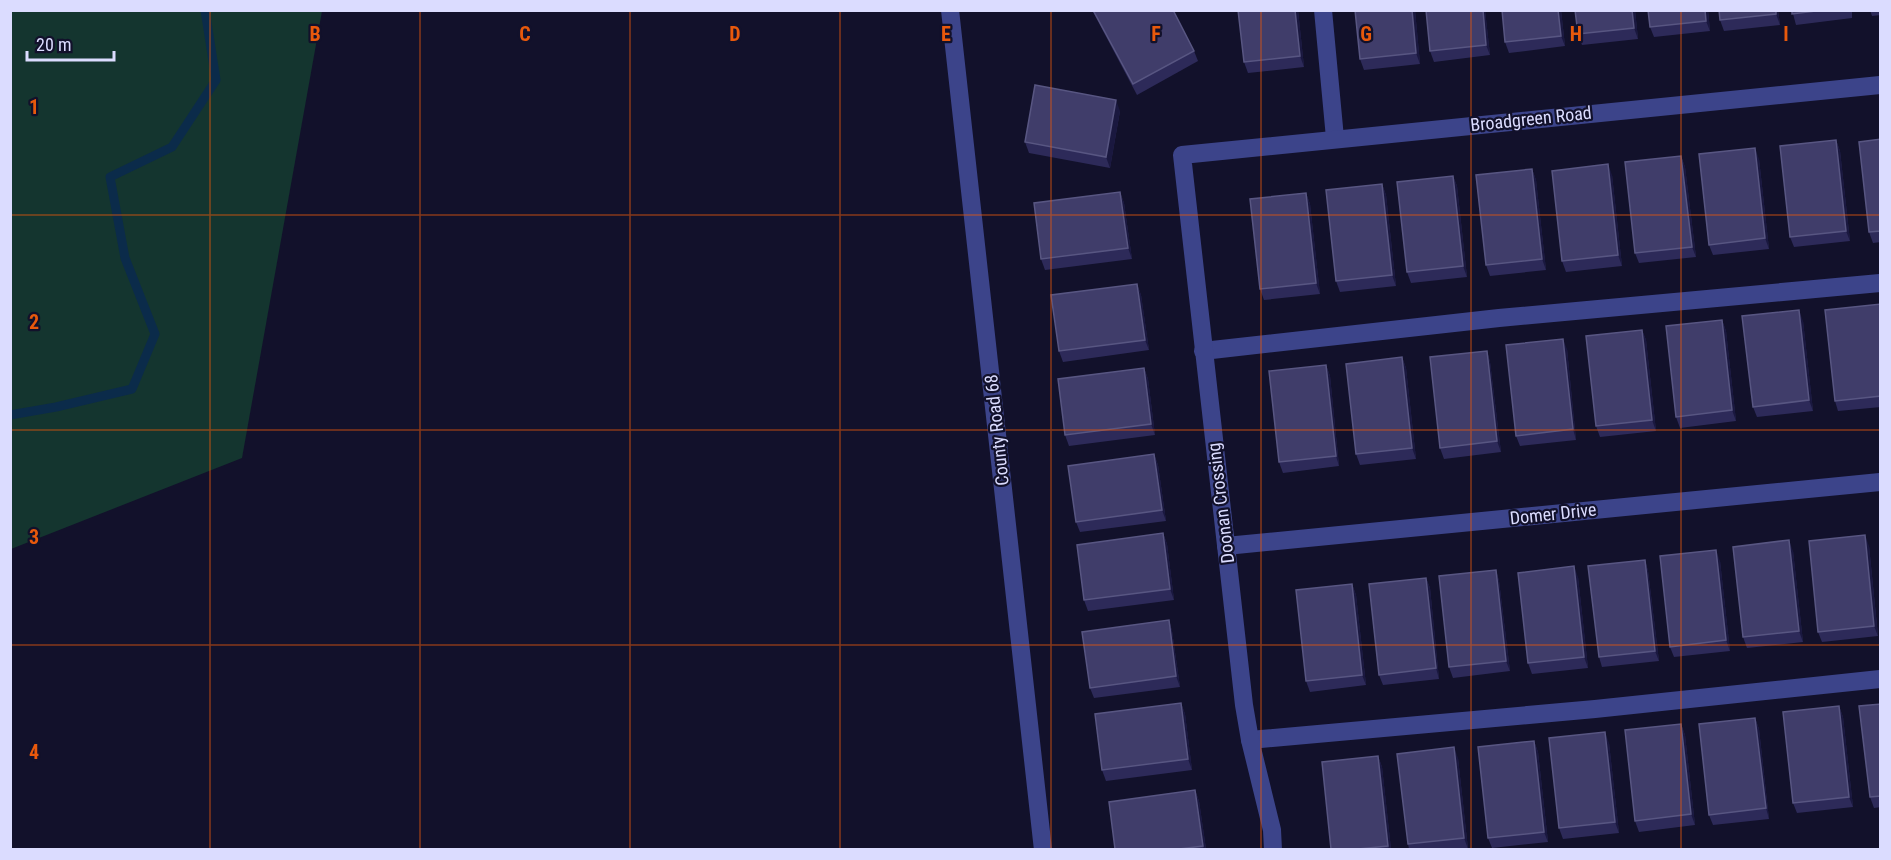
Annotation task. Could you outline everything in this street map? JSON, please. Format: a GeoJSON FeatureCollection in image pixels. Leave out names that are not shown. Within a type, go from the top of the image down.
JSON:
{"type":"FeatureCollection","features":[{"type":"Feature","properties":{"kind":"street","name":"County Road 68"},"geometry":{"type":"LineString","coordinates":[[950,10],[1043,849]]}},
{"type":"Feature","properties":{"kind":"street"},"geometry":{"type":"LineString","coordinates":[[1323,10],[1335,138]]}},
{"type":"Feature","properties":{"kind":"street","name":"Broadgreen Road"},"geometry":{"type":"LineString","coordinates":[[1182,155],[1881,85]]}},
{"type":"Feature","properties":{"kind":"street","name":"Doonan Crossing"},"geometry":{"type":"LineString","coordinates":[[1182,155],[1244,705],[1272,830],[1273,849]]}},
{"type":"Feature","properties":{"kind":"street"},"geometry":{"type":"LineString","coordinates":[[1203,351],[1499,318],[1881,283]]}},
{"type":"Feature","properties":{"kind":"street","name":"Domer Drive"},"geometry":{"type":"LineString","coordinates":[[1226,546],[1881,482]]}},
{"type":"Feature","properties":{"kind":"street"},"geometry":{"type":"LineString","coordinates":[[1250,740],[1583,710],[1881,679]]}},
{"type":"Feature","properties":{"kind":"green space"},"geometry":{"type":"Polygon","coordinates":[[[11,10],[322,11],[242,458],[11,549],[11,10]]]}},
{"type":"Feature","properties":{"kind":"building"},"geometry":{"type":"Polygon","coordinates":[[[1093,10],[1173,10],[1194,51],[1133,84],[1093,10]]]}},
{"type":"Feature","properties":{"kind":"building"},"geometry":{"type":"Polygon","coordinates":[[[1238,10],[1295,10],[1300,56],[1244,62],[1238,10]]]}},
{"type":"Feature","properties":{"kind":"building"},"geometry":{"type":"Polygon","coordinates":[[[1355,10],[1412,10],[1416,53],[1360,59],[1355,10]]]}},
{"type":"Feature","properties":{"kind":"building"},"geometry":{"type":"Polygon","coordinates":[[[1426,10],[1483,10],[1486,45],[1430,51],[1426,10]]]}},
{"type":"Feature","properties":{"kind":"building"},"geometry":{"type":"Polygon","coordinates":[[[1502,10],[1558,10],[1561,36],[1505,42],[1502,10]]]}},
{"type":"Feature","properties":{"kind":"building"},"geometry":{"type":"Polygon","coordinates":[[[1575,10],[1632,10],[1634,28],[1578,34],[1575,10]]]}},
{"type":"Feature","properties":{"kind":"building"},"geometry":{"type":"Polygon","coordinates":[[[1648,10],[1705,10],[1706,21],[1650,27],[1648,10]]]}},
{"type":"Feature","properties":{"kind":"building"},"geometry":{"type":"Polygon","coordinates":[[[1719,10],[1776,10],[1776,14],[1720,20],[1719,10]]]}},
{"type":"Feature","properties":{"kind":"building"},"geometry":{"type":"Polygon","coordinates":[[[1792,10],[1824,10],[1792,14],[1792,10]]]}},
{"type":"Feature","properties":{"kind":"building"},"geometry":{"type":"Polygon","coordinates":[[[1035,85],[1116,100],[1106,157],[1025,142],[1035,85]]]}},
{"type":"Feature","properties":{"kind":"building"},"geometry":{"type":"Polygon","coordinates":[[[1881,139],[1881,231],[1869,232],[1859,142],[1881,139]]]}},
{"type":"Feature","properties":{"kind":"building"},"geometry":{"type":"Polygon","coordinates":[[[1836,140],[1846,231],[1790,237],[1780,146],[1836,140]]]}},
{"type":"Feature","properties":{"kind":"building"},"geometry":{"type":"Polygon","coordinates":[[[1755,148],[1765,238],[1709,245],[1699,154],[1755,148]]]}},
{"type":"Feature","properties":{"kind":"building"},"geometry":{"type":"Polygon","coordinates":[[[1681,156],[1692,247],[1635,253],[1625,162],[1681,156]]]}},
{"type":"Feature","properties":{"kind":"building"},"geometry":{"type":"Polygon","coordinates":[[[1608,164],[1618,255],[1562,261],[1552,171],[1608,164]]]}},
{"type":"Feature","properties":{"kind":"building"},"geometry":{"type":"Polygon","coordinates":[[[1532,169],[1542,259],[1486,265],[1476,175],[1532,169]]]}},
{"type":"Feature","properties":{"kind":"building"},"geometry":{"type":"Polygon","coordinates":[[[1453,176],[1463,266],[1407,272],[1397,182],[1453,176]]]}},
{"type":"Feature","properties":{"kind":"building"},"geometry":{"type":"Polygon","coordinates":[[[1382,184],[1392,275],[1336,281],[1326,190],[1382,184]]]}},
{"type":"Feature","properties":{"kind":"building"},"geometry":{"type":"Polygon","coordinates":[[[1120,192],[1128,248],[1041,259],[1034,203],[1120,192]]]}},
{"type":"Feature","properties":{"kind":"building"},"geometry":{"type":"Polygon","coordinates":[[[1306,193],[1316,283],[1260,289],[1250,199],[1306,193]]]}},
{"type":"Feature","properties":{"kind":"building"},"geometry":{"type":"Polygon","coordinates":[[[1137,284],[1145,340],[1059,351],[1051,295],[1137,284]]]}},
{"type":"Feature","properties":{"kind":"building"},"geometry":{"type":"Polygon","coordinates":[[[1881,304],[1881,396],[1835,401],[1825,310],[1881,304]]]}},
{"type":"Feature","properties":{"kind":"building"},"geometry":{"type":"Polygon","coordinates":[[[1799,310],[1809,400],[1753,407],[1742,316],[1799,310]]]}},
{"type":"Feature","properties":{"kind":"building"},"geometry":{"type":"Polygon","coordinates":[[[1722,320],[1732,410],[1676,417],[1666,326],[1722,320]]]}},
{"type":"Feature","properties":{"kind":"building"},"geometry":{"type":"Polygon","coordinates":[[[1642,330],[1652,420],[1596,426],[1586,336],[1642,330]]]}},
{"type":"Feature","properties":{"kind":"building"},"geometry":{"type":"Polygon","coordinates":[[[1563,339],[1573,429],[1516,436],[1506,345],[1563,339]]]}},
{"type":"Feature","properties":{"kind":"building"},"geometry":{"type":"Polygon","coordinates":[[[1487,351],[1497,441],[1440,448],[1430,357],[1487,351]]]}},
{"type":"Feature","properties":{"kind":"building"},"geometry":{"type":"Polygon","coordinates":[[[1402,357],[1412,448],[1356,454],[1346,364],[1402,357]]]}},
{"type":"Feature","properties":{"kind":"building"},"geometry":{"type":"Polygon","coordinates":[[[1326,365],[1336,456],[1279,462],[1269,371],[1326,365]]]}},
{"type":"Feature","properties":{"kind":"building"},"geometry":{"type":"Polygon","coordinates":[[[1144,368],[1151,424],[1065,435],[1058,379],[1144,368]]]}},
{"type":"Feature","properties":{"kind":"building"},"geometry":{"type":"Polygon","coordinates":[[[1154,454],[1162,510],[1076,522],[1068,466],[1154,454]]]}},
{"type":"Feature","properties":{"kind":"building"},"geometry":{"type":"Polygon","coordinates":[[[1163,533],[1170,589],[1084,600],[1077,545],[1163,533]]]}},
{"type":"Feature","properties":{"kind":"building"},"geometry":{"type":"Polygon","coordinates":[[[1865,535],[1874,626],[1818,632],[1809,541],[1865,535]]]}},
{"type":"Feature","properties":{"kind":"building"},"geometry":{"type":"Polygon","coordinates":[[[1789,540],[1799,631],[1743,637],[1733,547],[1789,540]]]}},
{"type":"Feature","properties":{"kind":"building"},"geometry":{"type":"Polygon","coordinates":[[[1716,550],[1726,640],[1670,647],[1660,556],[1716,550]]]}},
{"type":"Feature","properties":{"kind":"building"},"geometry":{"type":"Polygon","coordinates":[[[1645,560],[1655,651],[1599,657],[1588,566],[1645,560]]]}},
{"type":"Feature","properties":{"kind":"building"},"geometry":{"type":"Polygon","coordinates":[[[1574,566],[1584,657],[1528,663],[1518,573],[1574,566]]]}},
{"type":"Feature","properties":{"kind":"building"},"geometry":{"type":"Polygon","coordinates":[[[1496,570],[1506,661],[1449,667],[1439,576],[1496,570]]]}},
{"type":"Feature","properties":{"kind":"building"},"geometry":{"type":"Polygon","coordinates":[[[1426,578],[1436,668],[1379,675],[1369,584],[1426,578]]]}},
{"type":"Feature","properties":{"kind":"building"},"geometry":{"type":"Polygon","coordinates":[[[1352,584],[1362,675],[1306,681],[1296,590],[1352,584]]]}},
{"type":"Feature","properties":{"kind":"building"},"geometry":{"type":"Polygon","coordinates":[[[1169,620],[1176,676],[1090,688],[1082,632],[1169,620]]]}},
{"type":"Feature","properties":{"kind":"building"},"geometry":{"type":"Polygon","coordinates":[[[1181,703],[1188,759],[1102,770],[1095,714],[1181,703]]]}},
{"type":"Feature","properties":{"kind":"building"},"geometry":{"type":"Polygon","coordinates":[[[1881,704],[1881,796],[1870,797],[1859,706],[1881,704]]]}},
{"type":"Feature","properties":{"kind":"building"},"geometry":{"type":"Polygon","coordinates":[[[1839,706],[1849,797],[1793,803],[1783,712],[1839,706]]]}},
{"type":"Feature","properties":{"kind":"building"},"geometry":{"type":"Polygon","coordinates":[[[1755,718],[1766,808],[1709,815],[1699,724],[1755,718]]]}},
{"type":"Feature","properties":{"kind":"building"},"geometry":{"type":"Polygon","coordinates":[[[1681,724],[1691,814],[1635,821],[1625,730],[1681,724]]]}},
{"type":"Feature","properties":{"kind":"building"},"geometry":{"type":"Polygon","coordinates":[[[1605,732],[1615,822],[1559,828],[1549,738],[1605,732]]]}},
{"type":"Feature","properties":{"kind":"building"},"geometry":{"type":"Polygon","coordinates":[[[1534,741],[1544,832],[1488,838],[1478,747],[1534,741]]]}},
{"type":"Feature","properties":{"kind":"building"},"geometry":{"type":"Polygon","coordinates":[[[1454,747],[1464,838],[1408,844],[1397,754],[1454,747]]]}},
{"type":"Feature","properties":{"kind":"building"},"geometry":{"type":"Polygon","coordinates":[[[1378,756],[1388,846],[1331,849],[1322,762],[1378,756]]]}},
{"type":"Feature","properties":{"kind":"building"},"geometry":{"type":"Polygon","coordinates":[[[1195,790],[1203,846],[1179,849],[1115,849],[1109,802],[1195,790]]]}},
{"type":"Feature","properties":{"kind":"waterway"},"geometry":{"type":"LineString","coordinates":[[10,415],[132,389],[155,334],[125,258],[110,177],[172,147],[216,80],[205,10]]}}]}
